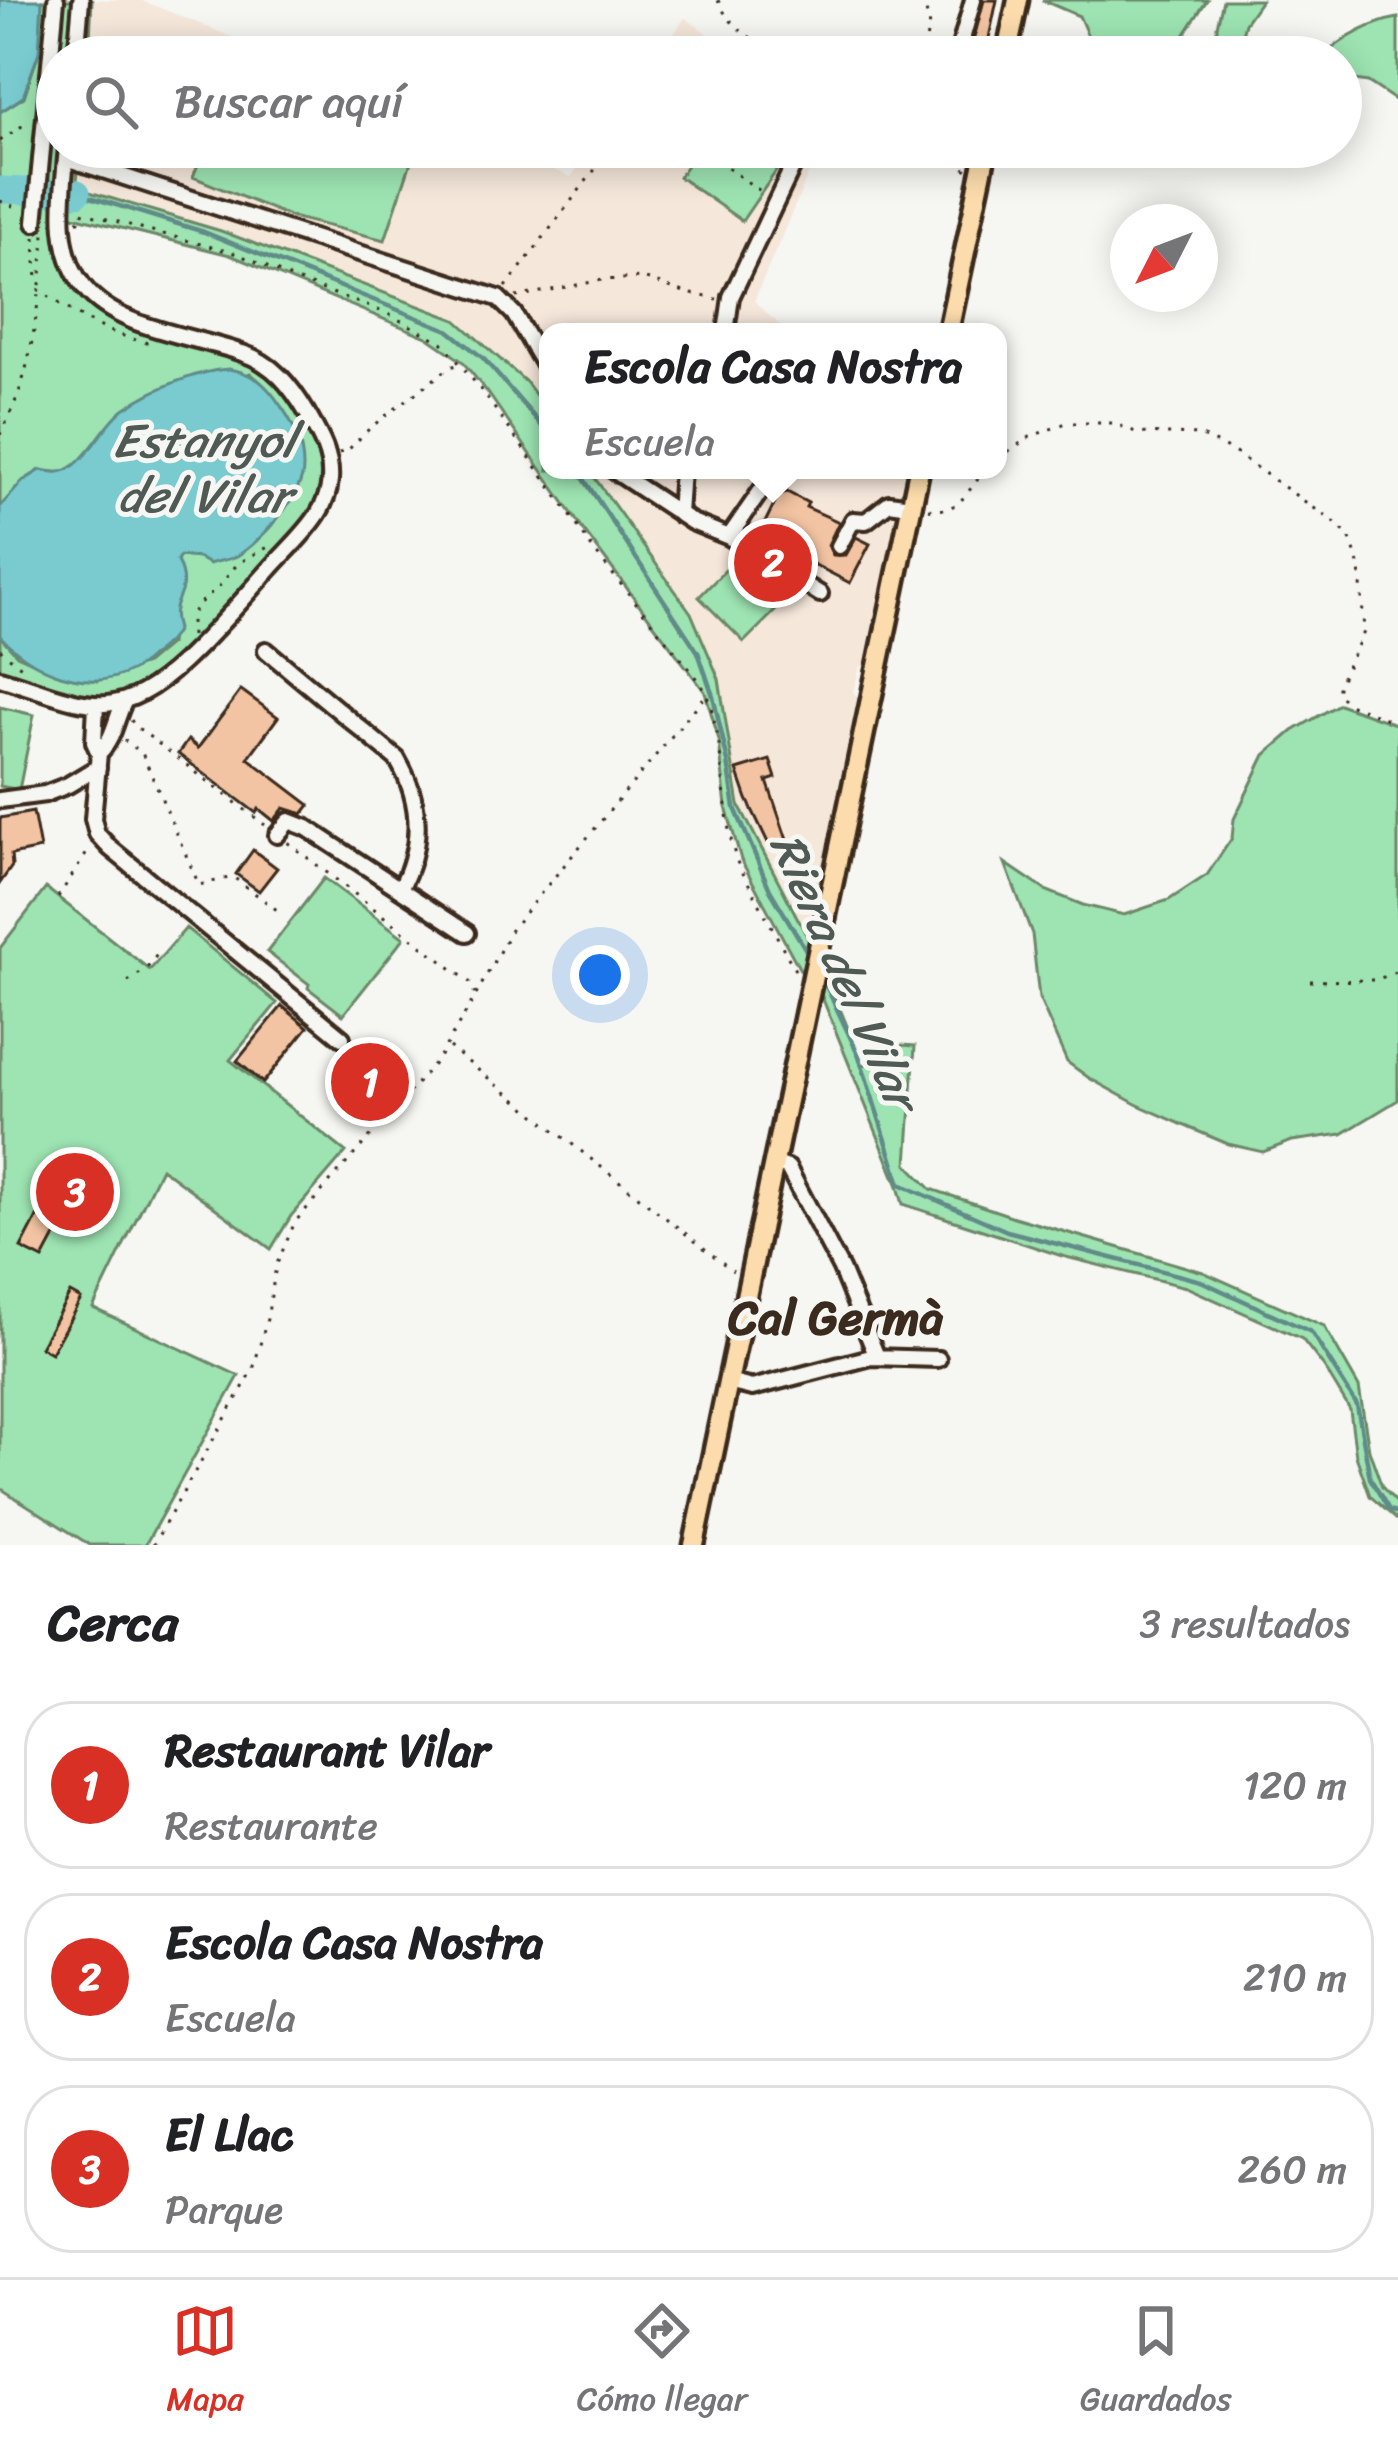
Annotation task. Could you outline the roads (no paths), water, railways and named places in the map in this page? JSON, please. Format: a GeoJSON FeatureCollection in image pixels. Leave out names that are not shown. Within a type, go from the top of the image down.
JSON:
{"type":"FeatureCollection","features":[{"type":"Feature","properties":{"kind":"main road"},"geometry":{"type":"LineString","coordinates":[[1010,36],[1018,0]]}},
{"type":"Feature","properties":{"kind":"main road"},"geometry":{"type":"LineString","coordinates":[[950,323],[983,168]]}},
{"type":"Feature","properties":{"kind":"main road"},"geometry":{"type":"LineString","coordinates":[[694,1545],[917,479]]}},
{"type":"Feature","properties":{"kind":"street"},"geometry":{"type":"LineString","coordinates":[[53,36],[56,0]]}},
{"type":"Feature","properties":{"kind":"street"},"geometry":{"type":"LineString","coordinates":[[78,36],[81,0]]}},
{"type":"Feature","properties":{"kind":"street"},"geometry":{"type":"LineString","coordinates":[[960,36],[973,0]]}},
{"type":"Feature","properties":{"kind":"street"},"geometry":{"type":"LineString","coordinates":[[37,213],[40,168]]}},
{"type":"Feature","properties":{"kind":"street"},"geometry":{"type":"LineString","coordinates":[[0,678],[96,705],[124,702],[148,690],[199,647],[316,517],[331,477],[321,436],[279,374],[240,352],[133,320],[97,301],[81,283],[66,252],[66,168]]}},
{"type":"Feature","properties":{"kind":"street"},"geometry":{"type":"LineString","coordinates":[[94,168],[498,298],[514,314],[539,357]]}},
{"type":"Feature","properties":{"kind":"street"},"geometry":{"type":"LineString","coordinates":[[727,323],[730,301],[793,168]]}},
{"type":"Feature","properties":{"kind":"street"},"geometry":{"type":"LineString","coordinates":[[627,479],[820,594]]}},
{"type":"Feature","properties":{"kind":"street"},"geometry":{"type":"LineString","coordinates":[[679,514],[681,479]]}},
{"type":"Feature","properties":{"kind":"street"},"geometry":{"type":"LineString","coordinates":[[729,537],[767,482],[778,485]]}},
{"type":"Feature","properties":{"kind":"street"},"geometry":{"type":"LineString","coordinates":[[839,546],[853,520],[866,521],[889,502],[911,506]]}},
{"type":"Feature","properties":{"kind":"street"},"geometry":{"type":"LineString","coordinates":[[266,650],[398,759],[417,813],[417,844],[400,889]]}},
{"type":"Feature","properties":{"kind":"street"},"geometry":{"type":"LineString","coordinates":[[0,800],[45,794],[68,785],[98,760],[124,702]]}},
{"type":"Feature","properties":{"kind":"street"},"geometry":{"type":"LineString","coordinates":[[96,705],[93,818],[97,834],[341,1038]]}},
{"type":"Feature","properties":{"kind":"street"},"geometry":{"type":"LineString","coordinates":[[277,835],[289,820],[307,828],[467,933]]}},
{"type":"Feature","properties":{"kind":"street"},"geometry":{"type":"LineString","coordinates":[[774,1163],[788,1168],[841,1269],[877,1357]]}},
{"type":"Feature","properties":{"kind":"street"},"geometry":{"type":"LineString","coordinates":[[728,1382],[752,1388],[877,1357],[938,1359]]}},
{"type":"Feature","properties":{"kind":"water"},"geometry":{"type":"Polygon","coordinates":[[[0,0],[42,0],[36,60],[23,97],[0,112],[0,0]]]}},
{"type":"Feature","properties":{"kind":"water","name":"Estanyol del Vilar"},"geometry":{"type":"Polygon","coordinates":[[[229,369],[265,386],[297,435],[303,459],[301,478],[279,517],[234,557],[209,564],[180,556],[183,583],[175,610],[177,629],[134,669],[94,680],[73,678],[16,651],[0,636],[0,507],[23,481],[41,470],[59,472],[77,463],[117,415],[136,401],[189,377],[229,369]]]}},
{"type":"Feature","properties":{"kind":"waterway"},"geometry":{"type":"LineString","coordinates":[[0,190],[77,193]]}},
{"type":"Feature","properties":{"kind":"waterway","name":"Riera del Vilar"},"geometry":{"type":"LineString","coordinates":[[77,193],[204,232],[448,330],[483,358],[539,423]]}},
{"type":"Feature","properties":{"kind":"waterway","name":"Riera del Vilar"},"geometry":{"type":"LineString","coordinates":[[584,479],[698,652],[713,696],[735,808],[770,890],[809,955]]}},
{"type":"Feature","properties":{"kind":"waterway","name":"Riera del Vilar"},"geometry":{"type":"LineString","coordinates":[[821,975],[859,1056],[900,1184],[1007,1231],[1201,1281],[1311,1332],[1357,1405],[1370,1478],[1389,1510],[1398,1513]]}},
{"type":"Feature","properties":{"kind":"place","name":"Escola Casa Nostra"},"geometry":{"type":"Point","coordinates":[773,563]}},
{"type":"Feature","properties":{"kind":"place","name":"Restaurant Vilar"},"geometry":{"type":"Point","coordinates":[370,1082]}},
{"type":"Feature","properties":{"kind":"place","name":"El Llac"},"geometry":{"type":"Point","coordinates":[75,1192]}},
{"type":"Feature","properties":{"kind":"district","name":"Cal Germà"},"geometry":{"type":"Point","coordinates":[836,1317]}}]}
